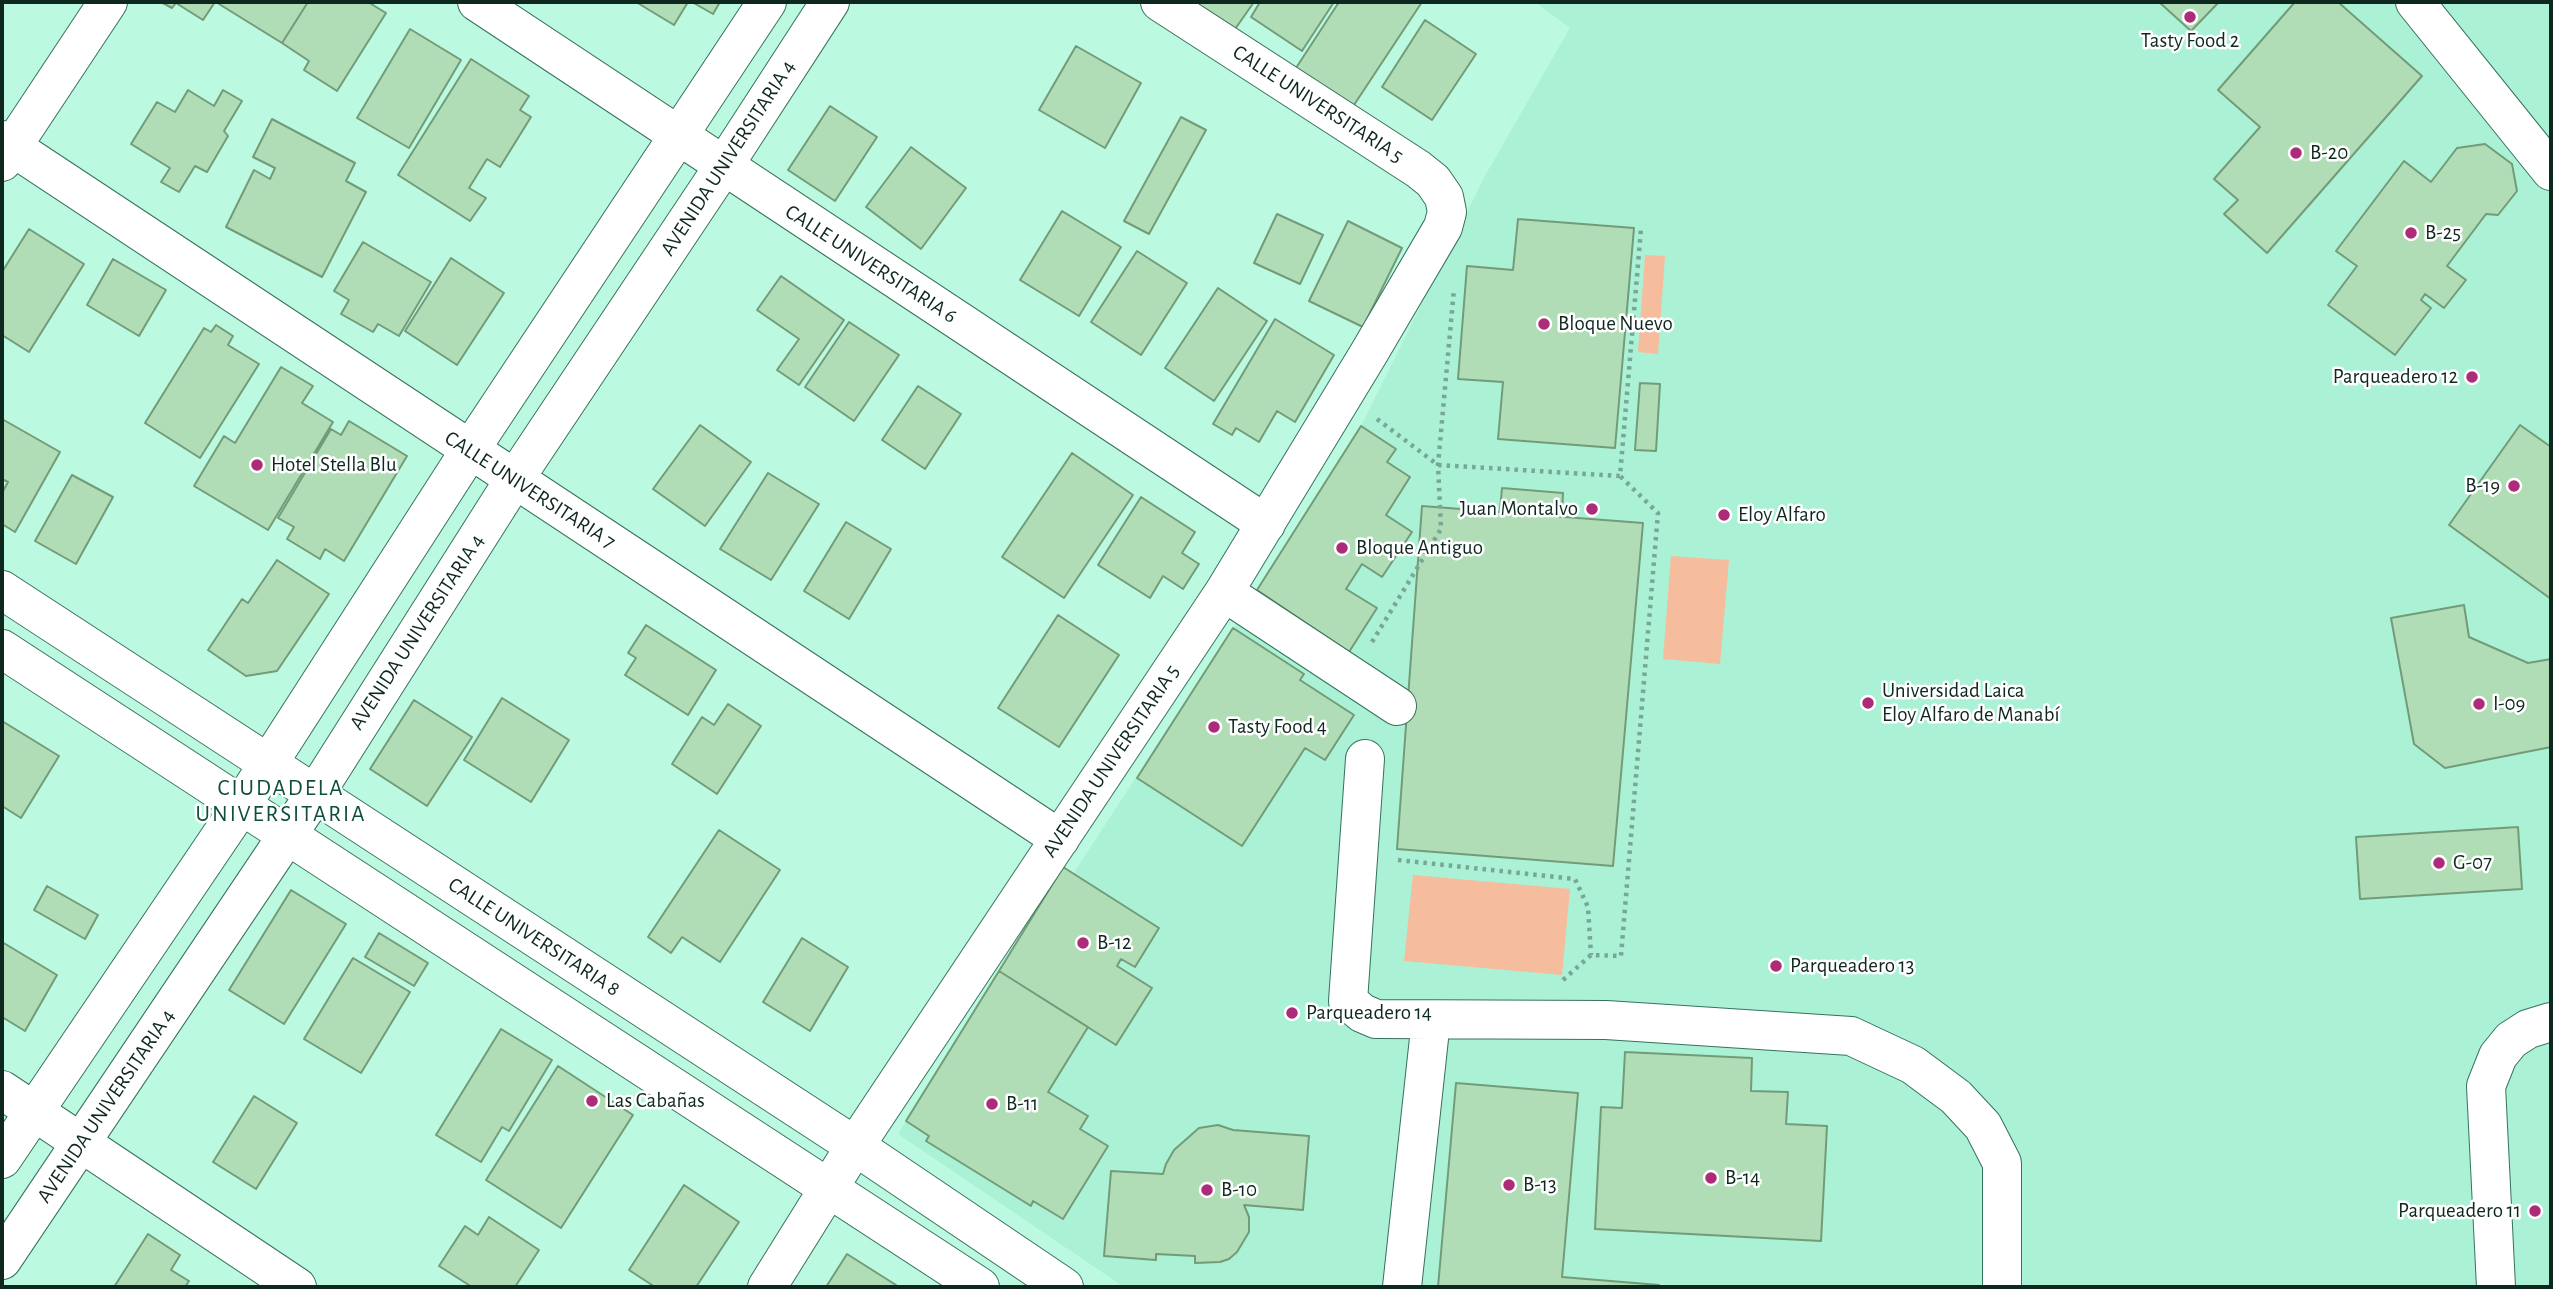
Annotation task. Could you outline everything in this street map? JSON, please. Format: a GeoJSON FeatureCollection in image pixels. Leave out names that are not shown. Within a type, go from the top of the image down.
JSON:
{"type":"FeatureCollection","features":[{"type":"Feature","properties":{"kind":"street"},"geometry":{"type":"LineString","coordinates":[[5,149],[108,2]]}},
{"type":"Feature","properties":{"kind":"street","name":"CALLE UNIVERSITARIA 6"},"geometry":{"type":"LineString","coordinates":[[477,2],[1265,524]]}},
{"type":"Feature","properties":{"kind":"street"},"geometry":{"type":"LineString","coordinates":[[2,1159],[242,806],[470,450],[767,2]]}},
{"type":"Feature","properties":{"kind":"street","name":"AVENIDA UNIVERSITARIA 4"},"geometry":{"type":"LineString","coordinates":[[2,1261],[287,837],[514,480],[830,2]]}},
{"type":"Feature","properties":{"kind":"street","name":"CALLE UNIVERSITARIA 5"},"geometry":{"type":"LineString","coordinates":[[1160,2],[1418,169],[1433,181],[1444,197],[1447,212],[1443,227]]}},
{"type":"Feature","properties":{"kind":"street"},"geometry":{"type":"LineString","coordinates":[[2414,2],[2551,172]]}},
{"type":"Feature","properties":{"kind":"street","name":"CALLE UNIVERSITARIA 7"},"geometry":{"type":"LineString","coordinates":[[5,149],[470,450],[1060,839]]}},
{"type":"Feature","properties":{"kind":"street","name":"AVENIDA UNIVERSITARIA 5"},"geometry":{"type":"LineString","coordinates":[[767,1287],[855,1146],[1224,592],[1443,227]]}},
{"type":"Feature","properties":{"kind":"street","name":"CALLE UNIVERSITARIA 8"},"geometry":{"type":"LineString","coordinates":[[2,590],[855,1146],[1064,1287]]}},
{"type":"Feature","properties":{"kind":"street"},"geometry":{"type":"LineString","coordinates":[[1224,592],[1398,706]]}},
{"type":"Feature","properties":{"kind":"street"},"geometry":{"type":"LineString","coordinates":[[2,649],[980,1287]]}},
{"type":"Feature","properties":{"kind":"street"},"geometry":{"type":"LineString","coordinates":[[1364,759],[1348,1001],[1362,1013],[1376,1019],[1606,1020],[1851,1036],[1913,1065],[1956,1097],[1983,1126],[2002,1163],[2002,1287]]}},
{"type":"Feature","properties":{"kind":"street"},"geometry":{"type":"LineString","coordinates":[[1402,1287],[1431,1020]]}},
{"type":"Feature","properties":{"kind":"street"},"geometry":{"type":"LineString","coordinates":[[2496,1287],[2486,1086],[2498,1055],[2511,1040],[2528,1029],[2551,1022]]}},
{"type":"Feature","properties":{"kind":"street"},"geometry":{"type":"LineString","coordinates":[[2,1090],[297,1287]]}},
{"type":"Feature","properties":{"kind":"path"},"geometry":{"type":"LineString","coordinates":[[1620,476],[1641,229]]}},
{"type":"Feature","properties":{"kind":"path"},"geometry":{"type":"LineString","coordinates":[[1351,675],[1441,529],[1438,465],[1455,280]]}},
{"type":"Feature","properties":{"kind":"path"},"geometry":{"type":"LineString","coordinates":[[1377,419],[1438,465],[1620,476],[1658,513],[1621,956],[1591,955],[1588,907],[1575,879],[1387,859]]}},
{"type":"Feature","properties":{"kind":"shaded area","name":"Universidad Laica Eloy Alfaro de Manabí"},"geometry":{"type":"Polygon","coordinates":[[[1535,2],[2551,2],[2551,1287],[1124,1287],[898,1134],[1063,867],[1073,874],[1361,426],[1486,174],[1570,28],[1535,2]]]}},
{"type":"Feature","properties":{"kind":"shaded area"},"geometry":{"type":"Polygon","coordinates":[[[1645,255],[1665,256],[1658,354],[1638,352],[1645,255]]]}},
{"type":"Feature","properties":{"kind":"shaded area"},"geometry":{"type":"Polygon","coordinates":[[[1671,556],[1729,560],[1720,664],[1663,659],[1671,556]]]}},
{"type":"Feature","properties":{"kind":"shaded area"},"geometry":{"type":"Polygon","coordinates":[[[1413,875],[1570,889],[1562,975],[1404,961],[1413,875]]]}},
{"type":"Feature","properties":{"kind":"building"},"geometry":{"type":"Polygon","coordinates":[[[161,2],[215,2],[203,20],[176,3],[172,8],[161,2]]]}},
{"type":"Feature","properties":{"kind":"building"},"geometry":{"type":"Polygon","coordinates":[[[308,2],[282,43],[219,4],[308,2]]]}},
{"type":"Feature","properties":{"kind":"building"},"geometry":{"type":"Polygon","coordinates":[[[308,2],[368,2],[386,13],[337,91],[304,70],[309,61],[282,43],[308,2]]]}},
{"type":"Feature","properties":{"kind":"building"},"geometry":{"type":"Polygon","coordinates":[[[636,2],[688,2],[674,25],[636,2]]]}},
{"type":"Feature","properties":{"kind":"building"},"geometry":{"type":"Polygon","coordinates":[[[692,2],[720,2],[713,14],[692,2]]]}},
{"type":"Feature","properties":{"kind":"building"},"geometry":{"type":"Polygon","coordinates":[[[1188,2],[1254,2],[1233,32],[1188,2]]]}},
{"type":"Feature","properties":{"kind":"building"},"geometry":{"type":"Polygon","coordinates":[[[1260,2],[1334,2],[1302,51],[1251,17],[1260,2]]]}},
{"type":"Feature","properties":{"kind":"building"},"geometry":{"type":"Polygon","coordinates":[[[1339,2],[1422,2],[1352,108],[1294,71],[1339,2]]]}},
{"type":"Feature","properties":{"kind":"building","name":"Tasty Food 2"},"geometry":{"type":"Polygon","coordinates":[[[2159,2],[2219,2],[2191,31],[2159,2]]]}},
{"type":"Feature","properties":{"kind":"building","name":"B-20"},"geometry":{"type":"Polygon","coordinates":[[[2295,2],[2338,2],[2422,76],[2267,253],[2224,214],[2238,200],[2214,179],[2260,127],[2218,90],[2295,2]]]}},
{"type":"Feature","properties":{"kind":"building"},"geometry":{"type":"Polygon","coordinates":[[[1425,20],[1476,54],[1432,120],[1382,87],[1425,20]]]}},
{"type":"Feature","properties":{"kind":"building"},"geometry":{"type":"Polygon","coordinates":[[[410,29],[461,60],[409,148],[357,118],[410,29]]]}},
{"type":"Feature","properties":{"kind":"building"},"geometry":{"type":"Polygon","coordinates":[[[1076,46],[1141,83],[1105,148],[1039,110],[1076,46]]]}},
{"type":"Feature","properties":{"kind":"building"},"geometry":{"type":"Polygon","coordinates":[[[471,59],[529,96],[520,110],[531,117],[500,167],[487,159],[469,188],[486,198],[470,221],[398,175],[471,59]]]}},
{"type":"Feature","properties":{"kind":"building"},"geometry":{"type":"Polygon","coordinates":[[[188,90],[214,106],[223,90],[242,101],[224,131],[228,136],[207,172],[195,166],[179,192],[161,182],[170,168],[131,144],[157,102],[175,112],[188,90]]]}},
{"type":"Feature","properties":{"kind":"building"},"geometry":{"type":"Polygon","coordinates":[[[830,106],[877,137],[835,201],[788,170],[830,106]]]}},
{"type":"Feature","properties":{"kind":"building"},"geometry":{"type":"Polygon","coordinates":[[[1181,117],[1206,130],[1149,234],[1124,221],[1181,117]]]}},
{"type":"Feature","properties":{"kind":"building"},"geometry":{"type":"Polygon","coordinates":[[[272,119],[355,163],[346,181],[366,192],[322,277],[226,227],[254,170],[270,179],[275,168],[253,157],[272,119]]]}},
{"type":"Feature","properties":{"kind":"building","name":"B-25"},"geometry":{"type":"Polygon","coordinates":[[[2485,144],[2512,164],[2517,191],[2498,215],[2486,214],[2447,266],[2466,280],[2444,308],[2425,294],[2421,300],[2431,308],[2395,355],[2328,305],[2357,266],[2336,251],[2404,161],[2431,182],[2457,148],[2485,144]]]}},
{"type":"Feature","properties":{"kind":"building"},"geometry":{"type":"Polygon","coordinates":[[[911,147],[966,188],[921,249],[866,207],[911,147]]]}},
{"type":"Feature","properties":{"kind":"building"},"geometry":{"type":"Polygon","coordinates":[[[1062,211],[1121,247],[1079,316],[1020,280],[1062,211]]]}},
{"type":"Feature","properties":{"kind":"building"},"geometry":{"type":"Polygon","coordinates":[[[1277,214],[1323,235],[1300,284],[1254,263],[1277,214]]]}},
{"type":"Feature","properties":{"kind":"building","name":"Bloque Nuevo"},"geometry":{"type":"Polygon","coordinates":[[[1518,219],[1634,228],[1615,448],[1498,439],[1503,382],[1458,379],[1467,266],[1513,270],[1518,219]]]}},
{"type":"Feature","properties":{"kind":"building"},"geometry":{"type":"Polygon","coordinates":[[[1348,221],[1402,248],[1363,327],[1309,301],[1348,221]]]}},
{"type":"Feature","properties":{"kind":"building"},"geometry":{"type":"Polygon","coordinates":[[[29,229],[84,264],[29,352],[2,335],[2,272],[29,229]]]}},
{"type":"Feature","properties":{"kind":"building"},"geometry":{"type":"Polygon","coordinates":[[[363,242],[431,282],[399,336],[378,324],[373,332],[341,314],[349,300],[334,291],[363,242]]]}},
{"type":"Feature","properties":{"kind":"building"},"geometry":{"type":"Polygon","coordinates":[[[1137,251],[1187,283],[1141,355],[1091,322],[1137,251]]]}},
{"type":"Feature","properties":{"kind":"building"},"geometry":{"type":"Polygon","coordinates":[[[451,258],[504,293],[457,365],[405,331],[451,258]]]}},
{"type":"Feature","properties":{"kind":"building"},"geometry":{"type":"Polygon","coordinates":[[[113,259],[166,290],[139,336],[87,305],[113,259]]]}},
{"type":"Feature","properties":{"kind":"building"},"geometry":{"type":"Polygon","coordinates":[[[781,276],[844,320],[799,385],[777,370],[799,339],[757,310],[781,276]]]}},
{"type":"Feature","properties":{"kind":"building"},"geometry":{"type":"Polygon","coordinates":[[[1218,288],[1267,321],[1214,401],[1165,368],[1218,288]]]}},
{"type":"Feature","properties":{"kind":"building"},"geometry":{"type":"Polygon","coordinates":[[[1275,319],[1334,355],[1295,422],[1277,411],[1259,442],[1236,428],[1232,435],[1213,424],[1275,319]]]}},
{"type":"Feature","properties":{"kind":"building"},"geometry":{"type":"Polygon","coordinates":[[[849,322],[899,355],[854,421],[805,387],[849,322]]]}},
{"type":"Feature","properties":{"kind":"building"},"geometry":{"type":"Polygon","coordinates":[[[216,325],[233,336],[228,345],[259,364],[200,458],[145,423],[204,328],[211,332],[216,325]]]}},
{"type":"Feature","properties":{"kind":"building","name":"Hotel Stella Blu"},"geometry":{"type":"Polygon","coordinates":[[[281,367],[313,386],[302,403],[333,422],[268,530],[194,486],[224,436],[235,443],[281,367]]]}},
{"type":"Feature","properties":{"kind":"building"},"geometry":{"type":"Polygon","coordinates":[[[1640,383],[1660,384],[1656,451],[1635,450],[1640,383]]]}},
{"type":"Feature","properties":{"kind":"building"},"geometry":{"type":"Polygon","coordinates":[[[918,386],[961,414],[925,469],[882,440],[918,386]]]}},
{"type":"Feature","properties":{"kind":"building"},"geometry":{"type":"Polygon","coordinates":[[[2,419],[60,452],[15,532],[2,524],[2,493],[8,482],[2,479],[2,419]]]}},
{"type":"Feature","properties":{"kind":"building"},"geometry":{"type":"Polygon","coordinates":[[[349,421],[407,456],[344,561],[325,549],[320,559],[287,539],[294,527],[278,518],[331,429],[341,435],[349,421]]]}},
{"type":"Feature","properties":{"kind":"building"},"geometry":{"type":"Polygon","coordinates":[[[700,425],[751,462],[705,526],[653,489],[700,425]]]}},
{"type":"Feature","properties":{"kind":"building","name":"B-19"},"geometry":{"type":"Polygon","coordinates":[[[2520,425],[2551,447],[2551,599],[2449,525],[2520,425]]]}},
{"type":"Feature","properties":{"kind":"building","name":"Bloque Antiguo"},"geometry":{"type":"Polygon","coordinates":[[[1361,426],[1396,449],[1387,462],[1410,477],[1386,515],[1412,532],[1382,577],[1362,564],[1346,589],[1377,608],[1349,652],[1257,590],[1361,426]]]}},
{"type":"Feature","properties":{"kind":"building"},"geometry":{"type":"Polygon","coordinates":[[[1072,453],[1133,495],[1064,598],[1002,557],[1072,453]]]}},
{"type":"Feature","properties":{"kind":"building"},"geometry":{"type":"Polygon","coordinates":[[[768,473],[819,504],[771,580],[720,549],[768,473]]]}},
{"type":"Feature","properties":{"kind":"building"},"geometry":{"type":"Polygon","coordinates":[[[72,475],[113,497],[76,564],[35,541],[72,475]]]}},
{"type":"Feature","properties":{"kind":"building"},"geometry":{"type":"Polygon","coordinates":[[[1502,488],[1563,493],[1562,515],[1500,510],[1502,488]]]}},
{"type":"Feature","properties":{"kind":"building"},"geometry":{"type":"Polygon","coordinates":[[[1141,497],[1195,532],[1182,553],[1199,564],[1183,589],[1163,576],[1150,598],[1098,565],[1141,497]]]}},
{"type":"Feature","properties":{"kind":"building"},"geometry":{"type":"Polygon","coordinates":[[[1422,506],[1643,523],[1613,866],[1397,849],[1422,506]]]}},
{"type":"Feature","properties":{"kind":"building"},"geometry":{"type":"Polygon","coordinates":[[[846,522],[891,549],[849,619],[804,591],[846,522]]]}},
{"type":"Feature","properties":{"kind":"building"},"geometry":{"type":"Polygon","coordinates":[[[277,560],[329,594],[277,671],[246,676],[208,650],[242,599],[248,603],[277,560]]]}},
{"type":"Feature","properties":{"kind":"building","name":"I-09"},"geometry":{"type":"Polygon","coordinates":[[[2464,605],[2469,637],[2528,663],[2551,659],[2551,747],[2445,768],[2414,744],[2391,618],[2464,605]]]}},
{"type":"Feature","properties":{"kind":"building"},"geometry":{"type":"Polygon","coordinates":[[[1058,615],[1119,655],[1059,747],[998,708],[1058,615]]]}},
{"type":"Feature","properties":{"kind":"building"},"geometry":{"type":"Polygon","coordinates":[[[646,625],[716,670],[688,715],[625,675],[636,658],[628,653],[646,625]]]}},
{"type":"Feature","properties":{"kind":"building"},"geometry":{"type":"Polygon","coordinates":[[[1233,628],[1304,674],[1300,680],[1354,715],[1325,760],[1305,748],[1242,846],[1137,778],[1233,628]]]}},
{"type":"Feature","properties":{"kind":"building"},"geometry":{"type":"Polygon","coordinates":[[[502,698],[569,740],[531,802],[464,760],[502,698]]]}},
{"type":"Feature","properties":{"kind":"building"},"geometry":{"type":"Polygon","coordinates":[[[414,700],[472,737],[427,806],[370,769],[414,700]]]}},
{"type":"Feature","properties":{"kind":"building"},"geometry":{"type":"Polygon","coordinates":[[[728,704],[761,726],[717,794],[672,764],[702,717],[714,725],[728,704]]]}},
{"type":"Feature","properties":{"kind":"building"},"geometry":{"type":"Polygon","coordinates":[[[2,721],[59,756],[21,818],[2,806],[2,721]]]}},
{"type":"Feature","properties":{"kind":"building","name":"G-07"},"geometry":{"type":"Polygon","coordinates":[[[2518,827],[2522,889],[2360,899],[2356,837],[2518,827]]]}},
{"type":"Feature","properties":{"kind":"building"},"geometry":{"type":"Polygon","coordinates":[[[719,830],[780,870],[720,962],[682,937],[671,953],[648,937],[719,830]]]}},
{"type":"Feature","properties":{"kind":"building","name":"B-12"},"geometry":{"type":"Polygon","coordinates":[[[1063,867],[1159,928],[1135,967],[1121,959],[1117,966],[1152,988],[1116,1045],[999,971],[1063,867]]]}},
{"type":"Feature","properties":{"kind":"building"},"geometry":{"type":"Polygon","coordinates":[[[47,886],[98,915],[85,939],[34,910],[47,886]]]}},
{"type":"Feature","properties":{"kind":"building"},"geometry":{"type":"Polygon","coordinates":[[[291,890],[346,924],[284,1024],[229,990],[291,890]]]}},
{"type":"Feature","properties":{"kind":"building"},"geometry":{"type":"Polygon","coordinates":[[[379,933],[428,963],[414,986],[365,957],[379,933]]]}},
{"type":"Feature","properties":{"kind":"building"},"geometry":{"type":"Polygon","coordinates":[[[802,938],[848,967],[810,1031],[763,1002],[802,938]]]}},
{"type":"Feature","properties":{"kind":"building"},"geometry":{"type":"Polygon","coordinates":[[[2,942],[57,975],[25,1031],[2,1017],[2,942]]]}},
{"type":"Feature","properties":{"kind":"building"},"geometry":{"type":"Polygon","coordinates":[[[353,958],[410,992],[361,1073],[304,1039],[353,958]]]}},
{"type":"Feature","properties":{"kind":"building","name":"B-11"},"geometry":{"type":"Polygon","coordinates":[[[999,971],[1088,1027],[1048,1092],[1088,1116],[1080,1129],[1108,1146],[1063,1219],[1033,1201],[1031,1206],[926,1141],[929,1136],[906,1121],[999,971]]]}},
{"type":"Feature","properties":{"kind":"building"},"geometry":{"type":"Polygon","coordinates":[[[501,1029],[552,1060],[509,1131],[502,1127],[481,1162],[436,1135],[501,1029]]]}},
{"type":"Feature","properties":{"kind":"building","name":"B-14"},"geometry":{"type":"Polygon","coordinates":[[[1625,1052],[1752,1058],[1751,1091],[1788,1092],[1786,1124],[1827,1126],[1821,1241],[1595,1229],[1601,1107],[1622,1108],[1625,1052]]]}},
{"type":"Feature","properties":{"kind":"building"},"geometry":{"type":"Polygon","coordinates":[[[558,1066],[633,1115],[561,1228],[486,1180],[558,1066]]]}},
{"type":"Feature","properties":{"kind":"building","name":"B-13"},"geometry":{"type":"Polygon","coordinates":[[[1456,1083],[1578,1093],[1562,1277],[1659,1287],[1438,1287],[1456,1083]]]}},
{"type":"Feature","properties":{"kind":"building"},"geometry":{"type":"Polygon","coordinates":[[[254,1096],[297,1123],[256,1189],[213,1162],[254,1096]]]}},
{"type":"Feature","properties":{"kind":"building","name":"B-10"},"geometry":{"type":"Polygon","coordinates":[[[1218,1125],[1233,1130],[1309,1136],[1303,1210],[1244,1205],[1249,1217],[1249,1232],[1237,1252],[1220,1262],[1195,1263],[1195,1256],[1156,1254],[1156,1260],[1104,1256],[1111,1171],[1163,1174],[1174,1150],[1199,1128],[1218,1125]]]}},
{"type":"Feature","properties":{"kind":"building"},"geometry":{"type":"Polygon","coordinates":[[[684,1185],[739,1222],[696,1287],[655,1287],[629,1270],[684,1185]]]}},
{"type":"Feature","properties":{"kind":"building"},"geometry":{"type":"Polygon","coordinates":[[[489,1217],[539,1250],[515,1287],[472,1287],[439,1266],[465,1226],[478,1235],[489,1217]]]}},
{"type":"Feature","properties":{"kind":"building"},"geometry":{"type":"Polygon","coordinates":[[[148,1234],[180,1255],[171,1270],[189,1281],[185,1287],[114,1287],[148,1234]]]}},
{"type":"Feature","properties":{"kind":"building"},"geometry":{"type":"Polygon","coordinates":[[[847,1254],[896,1285],[826,1287],[847,1254]]]}},
{"type":"Feature","properties":{"kind":"place","name":"Tasty Food 2"},"geometry":{"type":"Point","coordinates":[2190,17]}},
{"type":"Feature","properties":{"kind":"place","name":"B-20"},"geometry":{"type":"Point","coordinates":[2296,153]}},
{"type":"Feature","properties":{"kind":"place","name":"B-25"},"geometry":{"type":"Point","coordinates":[2411,233]}},
{"type":"Feature","properties":{"kind":"place","name":"Bloque Nuevo"},"geometry":{"type":"Point","coordinates":[1544,324]}},
{"type":"Feature","properties":{"kind":"place","name":"Parqueadero 12"},"geometry":{"type":"Point","coordinates":[2472,377]}},
{"type":"Feature","properties":{"kind":"place","name":"Hotel Stella Blu"},"geometry":{"type":"Point","coordinates":[257,465]}},
{"type":"Feature","properties":{"kind":"place","name":"B-19"},"geometry":{"type":"Point","coordinates":[2514,486]}},
{"type":"Feature","properties":{"kind":"place","name":"Juan Montalvo"},"geometry":{"type":"Point","coordinates":[1592,509]}},
{"type":"Feature","properties":{"kind":"place","name":"Eloy Alfaro"},"geometry":{"type":"Point","coordinates":[1724,515]}},
{"type":"Feature","properties":{"kind":"place","name":"Bloque Antiguo"},"geometry":{"type":"Point","coordinates":[1342,548]}},
{"type":"Feature","properties":{"kind":"place","name":"Universidad Laica Eloy Alfaro de Manabí"},"geometry":{"type":"Point","coordinates":[1868,703]}},
{"type":"Feature","properties":{"kind":"place","name":"I-09"},"geometry":{"type":"Point","coordinates":[2479,704]}},
{"type":"Feature","properties":{"kind":"place","name":"Tasty Food 4"},"geometry":{"type":"Point","coordinates":[1214,727]}},
{"type":"Feature","properties":{"kind":"place","name":"G-07"},"geometry":{"type":"Point","coordinates":[2439,863]}},
{"type":"Feature","properties":{"kind":"place","name":"B-12"},"geometry":{"type":"Point","coordinates":[1083,943]}},
{"type":"Feature","properties":{"kind":"place","name":"Parqueadero 13"},"geometry":{"type":"Point","coordinates":[1776,966]}},
{"type":"Feature","properties":{"kind":"place","name":"Parqueadero 14"},"geometry":{"type":"Point","coordinates":[1292,1013]}},
{"type":"Feature","properties":{"kind":"place","name":"Las Cabañas"},"geometry":{"type":"Point","coordinates":[592,1101]}},
{"type":"Feature","properties":{"kind":"place","name":"B-11"},"geometry":{"type":"Point","coordinates":[992,1104]}},
{"type":"Feature","properties":{"kind":"place","name":"B-14"},"geometry":{"type":"Point","coordinates":[1711,1178]}},
{"type":"Feature","properties":{"kind":"place","name":"B-13"},"geometry":{"type":"Point","coordinates":[1509,1185]}},
{"type":"Feature","properties":{"kind":"place","name":"B-10"},"geometry":{"type":"Point","coordinates":[1207,1190]}},
{"type":"Feature","properties":{"kind":"place","name":"Parqueadero 11"},"geometry":{"type":"Point","coordinates":[2535,1211]}},
{"type":"Feature","properties":{"kind":"district","name":"CIUDADELA UNIVERSITARIA"},"geometry":{"type":"Point","coordinates":[281,801]}}]}
